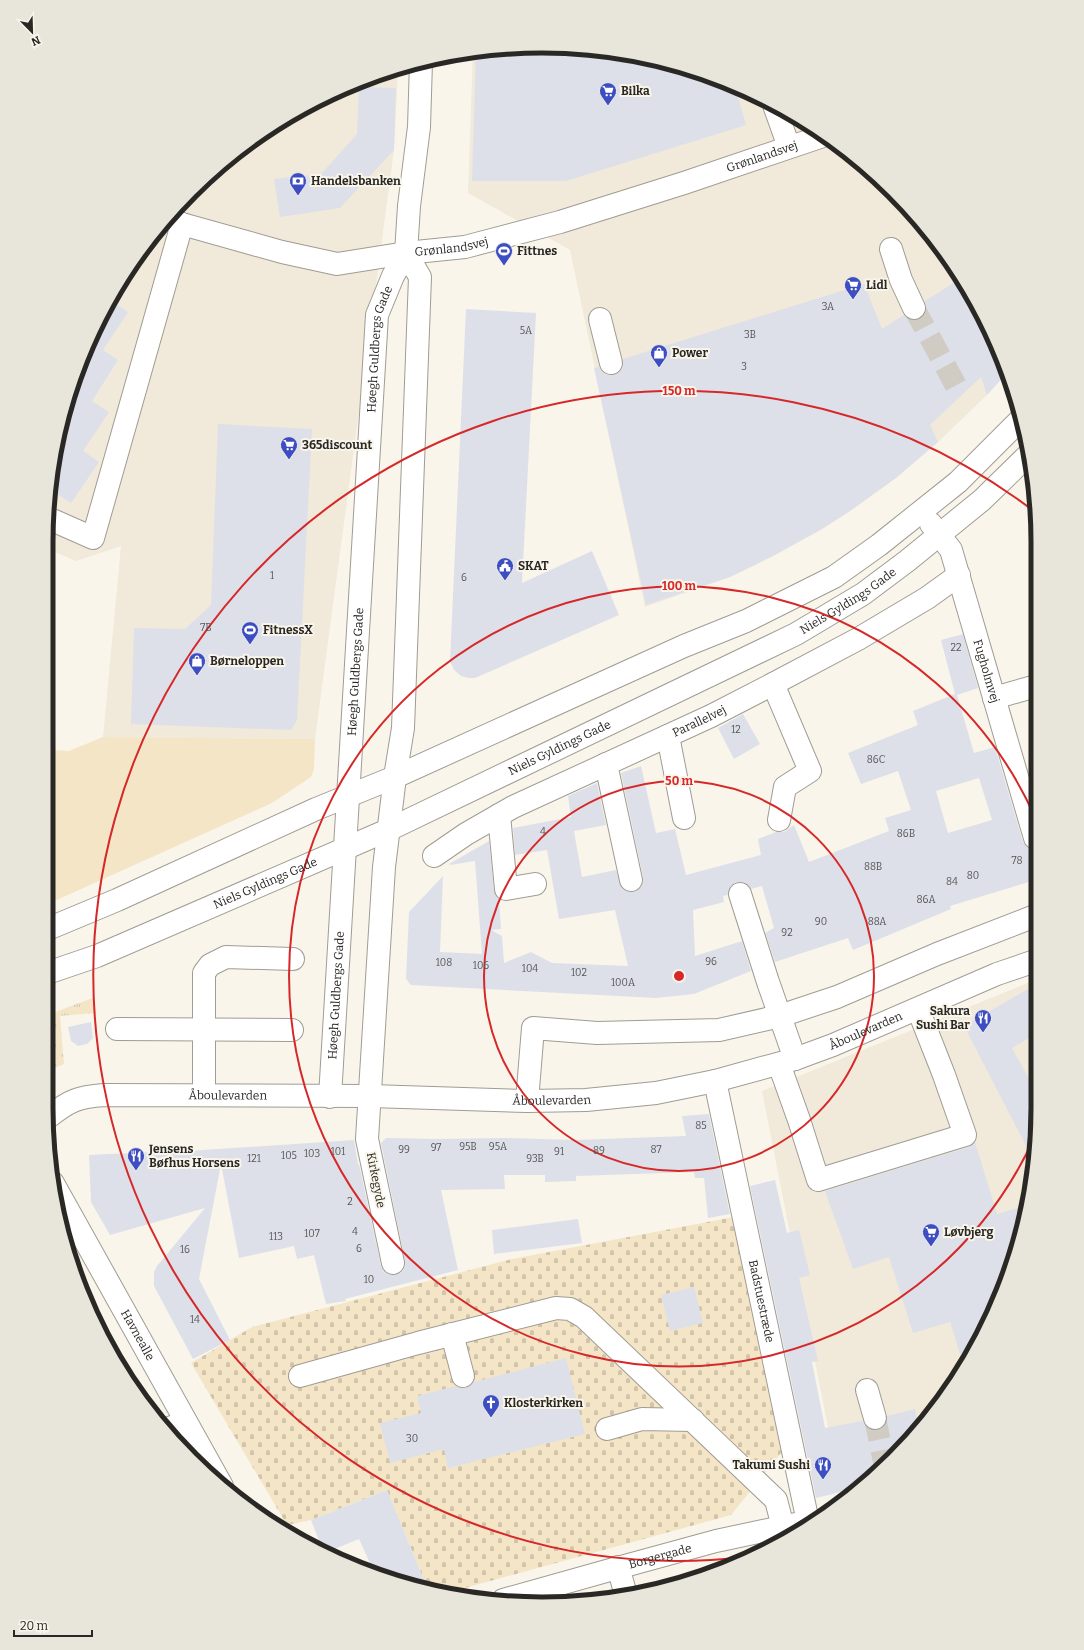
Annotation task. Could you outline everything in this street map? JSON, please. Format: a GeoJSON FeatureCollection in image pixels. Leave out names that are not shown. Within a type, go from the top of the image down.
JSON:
{"type":"FeatureCollection","features":[{"type":"Feature","properties":{"kind":"street","name":"Høegh Guldbergs Gade"},"geometry":{"type":"LineString","coordinates":[[330,1096],[377,315],[393,276],[406,253],[409,206],[419,127],[421,69]]}},
{"type":"Feature","properties":{"kind":"street"},"geometry":{"type":"LineString","coordinates":[[777,114],[789,147]]}},
{"type":"Feature","properties":{"kind":"street","name":"Grønlandsvej"},"geometry":{"type":"LineString","coordinates":[[174,221],[282,252],[336,264],[406,253],[465,248],[560,222],[684,183],[818,138]]}},
{"type":"Feature","properties":{"kind":"street"},"geometry":{"type":"LineString","coordinates":[[54,521],[93,538],[174,221]]}},
{"type":"Feature","properties":{"kind":"street"},"geometry":{"type":"LineString","coordinates":[[891,249],[901,280],[914,308]]}},
{"type":"Feature","properties":{"kind":"street"},"geometry":{"type":"LineString","coordinates":[[371,1096],[384,867],[395,777],[403,728],[420,304],[420,277],[406,253]]}},
{"type":"Feature","properties":{"kind":"street"},"geometry":{"type":"LineString","coordinates":[[600,319],[611,363]]}},
{"type":"Feature","properties":{"kind":"street"},"geometry":{"type":"LineString","coordinates":[[53,927],[117,900],[316,809],[395,777],[677,650],[746,621],[834,577],[921,512],[958,482],[1016,424]]}},
{"type":"Feature","properties":{"kind":"street","name":"Niels Gyldings Gade"},"geometry":{"type":"LineString","coordinates":[[53,971],[98,956],[388,830],[796,634],[863,594],[907,561],[982,500],[1024,459]]}},
{"type":"Feature","properties":{"kind":"street","name":"Fugholmvej"},"geometry":{"type":"LineString","coordinates":[[921,512],[940,534],[951,550],[1031,824]]}},
{"type":"Feature","properties":{"kind":"street","name":"Parallelvej"},"geometry":{"type":"LineString","coordinates":[[434,856],[466,834],[499,815],[668,736],[774,684],[858,639],[926,598],[959,576]]}},
{"type":"Feature","properties":{"kind":"street"},"geometry":{"type":"LineString","coordinates":[[774,684],[810,771],[785,787],[779,820]]}},
{"type":"Feature","properties":{"kind":"street"},"geometry":{"type":"LineString","coordinates":[[994,698],[1031,687]]}},
{"type":"Feature","properties":{"kind":"street"},"geometry":{"type":"LineString","coordinates":[[668,736],[684,818]]}},
{"type":"Feature","properties":{"kind":"street"},"geometry":{"type":"LineString","coordinates":[[606,764],[631,880]]}},
{"type":"Feature","properties":{"kind":"street"},"geometry":{"type":"LineString","coordinates":[[499,815],[506,889],[535,884]]}},
{"type":"Feature","properties":{"kind":"street"},"geometry":{"type":"LineString","coordinates":[[740,894],[780,1016],[787,1061],[800,1120],[818,1180],[965,1135],[944,1075],[918,1009]]}},
{"type":"Feature","properties":{"kind":"street"},"geometry":{"type":"LineString","coordinates":[[527,1101],[533,1028],[597,1033],[719,1030],[780,1016],[837,998],[937,954],[1031,918]]}},
{"type":"Feature","properties":{"kind":"street"},"geometry":{"type":"LineString","coordinates":[[204,1095],[204,973],[210,964],[226,957],[293,959]]}},
{"type":"Feature","properties":{"kind":"street","name":"Åboulevarden"},"geometry":{"type":"LineString","coordinates":[[53,1113],[65,1104],[83,1097],[104,1095],[371,1096],[527,1101],[586,1100],[656,1093],[714,1081],[787,1061],[834,1045],[997,974],[1031,962]]}},
{"type":"Feature","properties":{"kind":"street"},"geometry":{"type":"LineString","coordinates":[[116,1029],[292,1030]]}},
{"type":"Feature","properties":{"kind":"street","name":"Badstuestræde"},"geometry":{"type":"LineString","coordinates":[[714,1081],[813,1516]]}},
{"type":"Feature","properties":{"kind":"street","name":"Kirkegyde"},"geometry":{"type":"LineString","coordinates":[[371,1096],[367,1139],[393,1263]]}},
{"type":"Feature","properties":{"kind":"street","name":"Havnealle"},"geometry":{"type":"LineString","coordinates":[[61,1200],[176,1426],[201,1459]]}},
{"type":"Feature","properties":{"kind":"street"},"geometry":{"type":"LineString","coordinates":[[300,1376],[452,1334],[556,1308],[570,1309],[584,1317],[776,1500],[783,1527]]}},
{"type":"Feature","properties":{"kind":"street"},"geometry":{"type":"LineString","coordinates":[[452,1334],[463,1376]]}},
{"type":"Feature","properties":{"kind":"street"},"geometry":{"type":"LineString","coordinates":[[867,1390],[875,1418]]}},
{"type":"Feature","properties":{"kind":"street"},"geometry":{"type":"LineString","coordinates":[[607,1430],[642,1419],[693,1420]]}},
{"type":"Feature","properties":{"kind":"street","name":"Borgergade"},"geometry":{"type":"LineString","coordinates":[[516,1596],[716,1541],[798,1524]]}},
{"type":"Feature","properties":{"kind":"street"},"geometry":{"type":"LineString","coordinates":[[618,1567],[624,1588]]}},
{"type":"Feature","properties":{"kind":"shaded area"},"geometry":{"type":"Polygon","coordinates":[[[510,54],[559,54],[651,65],[699,79],[758,103],[814,135],[840,154],[888,196],[930,244],[949,270],[981,326],[1002,378],[987,395],[938,442],[896,478],[822,529],[773,556],[730,577],[645,607],[570,250],[468,193],[473,58],[510,54]]]}},
{"type":"Feature","properties":{"kind":"shaded area"},"geometry":{"type":"Polygon","coordinates":[[[398,75],[394,150],[315,739],[103,737],[121,546],[76,561],[53,551],[54,510],[62,447],[79,385],[90,355],[103,326],[135,270],[154,244],[196,196],[244,154],[270,135],[326,103],[355,90],[398,75]]]}},
{"type":"Feature","properties":{"kind":"shaded area"},"geometry":{"type":"Polygon","coordinates":[[[1031,982],[1031,1108],[1027,1172],[1022,1203],[1014,1235],[994,1295],[981,1324],[949,1380],[930,1406],[888,1454],[841,1495],[762,1091],[1031,982]]]}},
{"type":"Feature","properties":{"kind":"green space"},"geometry":{"type":"Polygon","coordinates":[[[103,737],[315,739],[314,769],[311,777],[272,803],[53,902],[53,750],[69,751],[103,737]]]}},
{"type":"Feature","properties":{"kind":"green space"},"geometry":{"type":"Polygon","coordinates":[[[95,997],[95,1013],[60,1016],[64,1064],[53,1069],[53,1013],[95,997]]]}},
{"type":"Feature","properties":{"kind":"green space"},"geometry":{"type":"Polygon","coordinates":[[[734,1217],[785,1448],[731,1515],[458,1590],[425,1582],[387,1490],[311,1520],[287,1525],[191,1363],[252,1327],[512,1259],[734,1217]]]}},
{"type":"Feature","properties":{"kind":"building","name":"Bilka"},"geometry":{"type":"Polygon","coordinates":[[[510,54],[574,54],[637,62],[669,70],[699,79],[737,94],[746,125],[566,181],[472,181],[476,57],[510,54]]]}},
{"type":"Feature","properties":{"kind":"building"},"geometry":{"type":"Polygon","coordinates":[[[363,87],[396,88],[394,150],[340,208],[280,217],[274,179],[321,174],[357,134],[359,89],[363,87]]]}},
{"type":"Feature","properties":{"kind":"building"},"geometry":{"type":"Polygon","coordinates":[[[956,282],[981,326],[1002,378],[987,395],[981,377],[930,425],[938,442],[896,478],[822,529],[773,556],[730,577],[646,605],[594,368],[599,367],[602,372],[607,375],[614,375],[620,372],[623,367],[623,359],[864,284],[882,329],[904,315],[913,320],[920,319],[924,315],[926,309],[925,301],[956,282]]]}},
{"type":"Feature","properties":{"kind":"building"},"geometry":{"type":"Polygon","coordinates":[[[115,304],[128,312],[103,350],[118,360],[92,401],[109,412],[83,451],[99,462],[71,503],[56,493],[62,447],[79,385],[90,355],[115,304]]]}},
{"type":"Feature","properties":{"kind":"building"},"geometry":{"type":"Polygon","coordinates":[[[466,309],[536,313],[522,583],[592,551],[619,615],[475,678],[461,676],[454,670],[450,661],[466,309]]]}},
{"type":"Feature","properties":{"kind":"building"},"geometry":{"type":"Polygon","coordinates":[[[218,424],[312,429],[297,720],[291,730],[131,724],[134,628],[185,629],[211,605],[218,424]]]}},
{"type":"Feature","properties":{"kind":"building"},"geometry":{"type":"Polygon","coordinates":[[[963,634],[978,688],[957,695],[974,753],[995,747],[1023,842],[1028,848],[1031,857],[1031,881],[950,906],[951,909],[853,950],[848,938],[775,962],[765,933],[774,928],[762,886],[751,889],[743,882],[736,882],[731,886],[728,895],[723,896],[724,902],[693,910],[695,956],[742,941],[751,971],[694,994],[656,998],[411,985],[406,979],[409,912],[443,876],[440,952],[482,954],[475,861],[449,864],[489,841],[494,890],[499,899],[501,929],[491,930],[502,936],[504,963],[531,952],[552,963],[628,966],[615,910],[559,919],[547,850],[515,855],[513,828],[571,817],[568,796],[597,783],[606,825],[574,831],[582,877],[616,870],[622,888],[628,892],[634,892],[643,884],[643,877],[621,773],[641,766],[656,833],[675,829],[686,875],[761,855],[758,839],[776,832],[784,832],[794,825],[809,862],[889,831],[885,818],[911,810],[898,771],[861,784],[848,753],[918,725],[913,711],[955,694],[941,640],[963,634]],[[979,778],[936,791],[948,833],[992,820],[979,778]]]}},
{"type":"Feature","properties":{"kind":"building"},"geometry":{"type":"Polygon","coordinates":[[[743,714],[760,744],[734,759],[718,728],[743,714]]]}},
{"type":"Feature","properties":{"kind":"building"},"geometry":{"type":"Polygon","coordinates":[[[1031,987],[1031,1037],[1012,1048],[1031,1083],[1029,1151],[964,1026],[1031,987]]]}},
{"type":"Feature","properties":{"kind":"building"},"geometry":{"type":"Polygon","coordinates":[[[91,1022],[93,1038],[87,1044],[78,1046],[71,1041],[68,1027],[91,1022]]]}},
{"type":"Feature","properties":{"kind":"building"},"geometry":{"type":"Polygon","coordinates":[[[709,1114],[730,1214],[708,1218],[704,1178],[695,1178],[694,1172],[576,1176],[576,1181],[545,1182],[545,1175],[504,1175],[505,1189],[441,1190],[458,1270],[345,1299],[346,1301],[326,1304],[314,1255],[297,1259],[294,1246],[239,1258],[221,1164],[199,1279],[230,1340],[193,1359],[154,1286],[154,1272],[157,1266],[205,1208],[110,1235],[91,1202],[89,1155],[173,1152],[354,1140],[358,1165],[359,1164],[381,1266],[384,1272],[389,1275],[395,1275],[402,1272],[405,1267],[405,1261],[381,1143],[386,1138],[504,1138],[575,1140],[686,1136],[682,1116],[709,1114]]]}},
{"type":"Feature","properties":{"kind":"building","name":"Løvbjerg"},"geometry":{"type":"Polygon","coordinates":[[[975,1142],[997,1214],[1021,1207],[1005,1265],[994,1295],[981,1324],[961,1358],[950,1322],[913,1333],[889,1257],[853,1269],[825,1191],[969,1147],[975,1142]]]}},
{"type":"Feature","properties":{"kind":"building"},"geometry":{"type":"Polygon","coordinates":[[[775,1180],[787,1233],[799,1230],[810,1275],[799,1278],[818,1361],[812,1362],[825,1428],[863,1421],[867,1427],[872,1430],[878,1430],[884,1426],[887,1421],[887,1416],[915,1409],[917,1421],[910,1430],[888,1454],[847,1491],[816,1498],[750,1186],[775,1180]]]}},
{"type":"Feature","properties":{"kind":"building"},"geometry":{"type":"Polygon","coordinates":[[[578,1219],[582,1243],[494,1254],[492,1230],[578,1219]]]}},
{"type":"Feature","properties":{"kind":"building"},"geometry":{"type":"Polygon","coordinates":[[[694,1287],[703,1323],[670,1331],[661,1295],[694,1287]]]}},
{"type":"Feature","properties":{"kind":"building","name":"Klosterkirken"},"geometry":{"type":"Polygon","coordinates":[[[566,1358],[585,1434],[448,1468],[444,1449],[390,1463],[380,1423],[421,1413],[417,1396],[456,1386],[466,1388],[474,1382],[566,1358]]]}},
{"type":"Feature","properties":{"kind":"building"},"geometry":{"type":"Polygon","coordinates":[[[387,1490],[425,1582],[371,1566],[359,1539],[332,1550],[326,1547],[320,1544],[311,1520],[387,1490]]]}},
{"type":"Feature","properties":{"kind":"tunnel"},"geometry":{"type":"LineString","coordinates":[[914,308],[961,395]]}},
{"type":"Feature","properties":{"kind":"tunnel"},"geometry":{"type":"LineString","coordinates":[[875,1418],[883,1458]]}},
{"type":"Feature","properties":{"kind":"place","name":"Bilka"},"geometry":{"type":"Point","coordinates":[608,106]}},
{"type":"Feature","properties":{"kind":"place","name":"Handelsbanken"},"geometry":{"type":"Point","coordinates":[298,196]}},
{"type":"Feature","properties":{"kind":"place","name":"Fittnes"},"geometry":{"type":"Point","coordinates":[504,266]}},
{"type":"Feature","properties":{"kind":"place","name":"Lidl"},"geometry":{"type":"Point","coordinates":[853,300]}},
{"type":"Feature","properties":{"kind":"place","name":"Power"},"geometry":{"type":"Point","coordinates":[659,368]}},
{"type":"Feature","properties":{"kind":"place","name":"365discount"},"geometry":{"type":"Point","coordinates":[289,460]}},
{"type":"Feature","properties":{"kind":"place","name":"SKAT"},"geometry":{"type":"Point","coordinates":[505,581]}},
{"type":"Feature","properties":{"kind":"place","name":"FitnessX"},"geometry":{"type":"Point","coordinates":[250,645]}},
{"type":"Feature","properties":{"kind":"place","name":"Børneloppen"},"geometry":{"type":"Point","coordinates":[197,676]}},
{"type":"Feature","properties":{"kind":"place","name":"Sakura Sushi Bar"},"geometry":{"type":"Point","coordinates":[983,1033]}},
{"type":"Feature","properties":{"kind":"place","name":"Jensens Bøfhus Horsens"},"geometry":{"type":"Point","coordinates":[136,1171]}},
{"type":"Feature","properties":{"kind":"place","name":"Løvbjerg"},"geometry":{"type":"Point","coordinates":[931,1247]}},
{"type":"Feature","properties":{"kind":"place","name":"Klosterkirken"},"geometry":{"type":"Point","coordinates":[491,1418]}},
{"type":"Feature","properties":{"kind":"place","name":"Takumi Sushi"},"geometry":{"type":"Point","coordinates":[823,1480]}}]}
